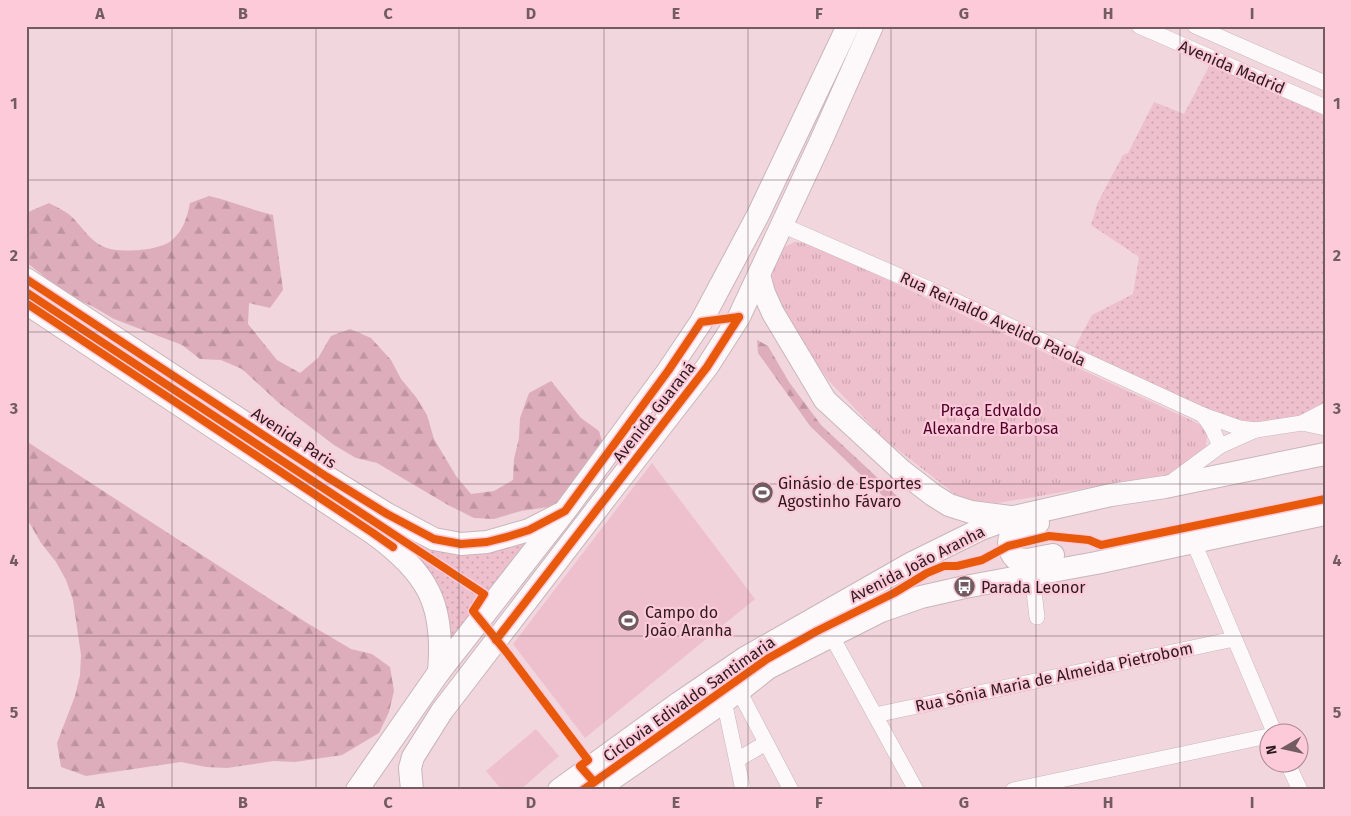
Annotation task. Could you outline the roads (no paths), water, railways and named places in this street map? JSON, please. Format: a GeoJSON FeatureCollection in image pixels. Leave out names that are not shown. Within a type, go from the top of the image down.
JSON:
{"type":"FeatureCollection","features":[{"type":"Feature","properties":{"kind":"street","name":"Avenida Guaraná"},"geometry":{"type":"LineString","coordinates":[[357,790],[439,672],[565,511],[668,371],[701,322],[758,215],[848,26]]}},
{"type":"Feature","properties":{"kind":"street","name":"Avenida Guaraná"},"geometry":{"type":"LineString","coordinates":[[412,790],[410,768],[413,757],[442,711],[707,367],[739,317],[872,26]]}},
{"type":"Feature","properties":{"kind":"street","name":"Avenida Madrid"},"geometry":{"type":"LineString","coordinates":[[1139,26],[1325,107]]}},
{"type":"Feature","properties":{"kind":"street","name":"Avenida Madrid"},"geometry":{"type":"LineString","coordinates":[[1195,26],[1325,82]]}},
{"type":"Feature","properties":{"kind":"street","name":"Rua Reinaldo Avelido Paiola"},"geometry":{"type":"LineString","coordinates":[[782,225],[943,295],[1202,416],[1240,428],[1256,430]]}},
{"type":"Feature","properties":{"kind":"street"},"geometry":{"type":"LineString","coordinates":[[759,275],[764,293],[773,313],[825,400],[902,471],[933,495],[949,504],[971,512],[1014,517]]}},
{"type":"Feature","properties":{"kind":"street","name":"Avenida Paris"},"geometry":{"type":"LineString","coordinates":[[26,279],[327,477],[387,514],[434,539],[461,544],[486,542],[529,530],[565,511]]}},
{"type":"Feature","properties":{"kind":"street"},"geometry":{"type":"LineString","coordinates":[[26,303],[374,532],[393,547],[414,568],[431,595],[440,630],[439,672]]}},
{"type":"Feature","properties":{"kind":"street"},"geometry":{"type":"LineString","coordinates":[[701,322],[739,317],[758,319],[793,348]]}},
{"type":"Feature","properties":{"kind":"street"},"geometry":{"type":"LineString","coordinates":[[1302,424],[1325,410]]}},
{"type":"Feature","properties":{"kind":"street"},"geometry":{"type":"LineString","coordinates":[[1202,416],[1212,428],[1220,446]]}},
{"type":"Feature","properties":{"kind":"street"},"geometry":{"type":"LineString","coordinates":[[1165,486],[1220,446],[1256,430],[1302,424],[1325,428]]}},
{"type":"Feature","properties":{"kind":"street","name":"Avenida João Aranha"},"geometry":{"type":"LineString","coordinates":[[559,790],[679,703],[763,647],[936,551],[981,529],[1014,517],[1110,495],[1325,454]]}},
{"type":"Feature","properties":{"kind":"street"},"geometry":{"type":"LineString","coordinates":[[1096,563],[1084,557],[1067,553],[1027,560],[1016,559],[1010,554],[1008,546],[1011,536],[1020,527],[1097,509],[1104,504],[1110,495]]}},
{"type":"Feature","properties":{"kind":"street","name":"Avenida João Aranha"},"geometry":{"type":"LineString","coordinates":[[596,790],[732,696],[768,668],[881,611],[921,597],[1194,543],[1325,514]]}},
{"type":"Feature","properties":{"kind":"street"},"geometry":{"type":"LineString","coordinates":[[1194,543],[1271,724]]}},
{"type":"Feature","properties":{"kind":"street"},"geometry":{"type":"LineString","coordinates":[[1032,574],[1037,617]]}},
{"type":"Feature","properties":{"kind":"street"},"geometry":{"type":"LineString","coordinates":[[831,635],[916,790]]}},
{"type":"Feature","properties":{"kind":"street","name":"Rua Sônia Maria de Almeida Pietrobom"},"geometry":{"type":"LineString","coordinates":[[874,715],[1234,639]]}},
{"type":"Feature","properties":{"kind":"street"},"geometry":{"type":"LineString","coordinates":[[732,696],[766,743],[791,790]]}},
{"type":"Feature","properties":{"kind":"street"},"geometry":{"type":"LineString","coordinates":[[732,696],[737,760],[743,790]]}},
{"type":"Feature","properties":{"kind":"street"},"geometry":{"type":"LineString","coordinates":[[1013,790],[1258,738]]}},
{"type":"Feature","properties":{"kind":"street"},"geometry":{"type":"LineString","coordinates":[[737,760],[766,743]]}},
{"type":"Feature","properties":{"kind":"street"},"geometry":{"type":"LineString","coordinates":[[1293,774],[1300,790]]}},
{"type":"Feature","properties":{"kind":"place","name":"Ginásio de Esportes Agostinho Fávaro"},"geometry":{"type":"Point","coordinates":[762,492]}},
{"type":"Feature","properties":{"kind":"place","name":"Parada Leonor"},"geometry":{"type":"Point","coordinates":[965,587]}},
{"type":"Feature","properties":{"kind":"place","name":"Campo do João Aranha"},"geometry":{"type":"Point","coordinates":[629,621]}},
{"type":"Feature","properties":{"kind":"park label","name":"Praça Edvaldo Alexandre Barbosa"},"geometry":{"type":"Point","coordinates":[991,419]}}]}
